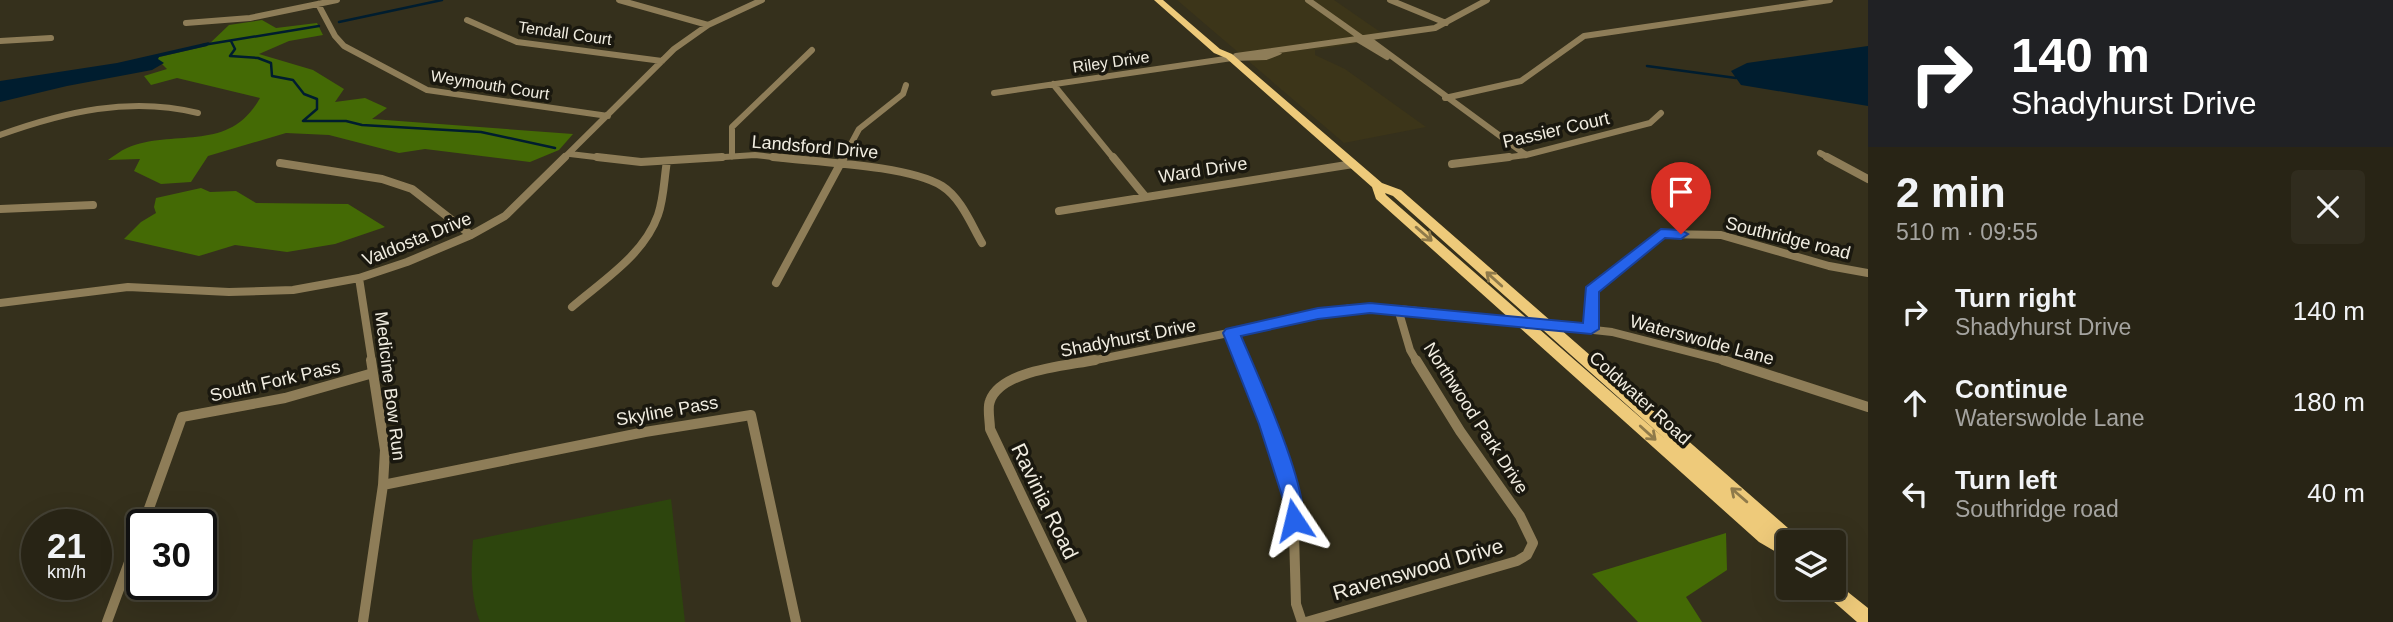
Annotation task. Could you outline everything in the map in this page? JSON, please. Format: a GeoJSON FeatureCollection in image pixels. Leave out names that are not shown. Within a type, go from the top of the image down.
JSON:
{"type":"FeatureCollection","features":[{"type":"Feature","properties":{"kind":"main road","name":"Coldwater Road"},"geometry":{"type":"LineString","coordinates":[[1158,0],[1217,51],[1230,57],[1378,186],[1397,193],[1779,530]]}},
{"type":"Feature","properties":{"kind":"main road","name":"Coldwater Road"},"geometry":{"type":"LineString","coordinates":[[1172,0],[1230,49],[1230,57]]}},
{"type":"Feature","properties":{"kind":"main road","name":"Coldwater Road"},"geometry":{"type":"LineString","coordinates":[[1378,186],[1380,196],[1776,544]]}},
{"type":"Feature","properties":{"kind":"main road"},"geometry":{"type":"LineString","coordinates":[[1846,600],[1868,620]]}},
{"type":"Feature","properties":{"kind":"street"},"geometry":{"type":"LineString","coordinates":[[187,23],[250,18],[337,0]]}},
{"type":"Feature","properties":{"kind":"street"},"geometry":{"type":"LineString","coordinates":[[619,0],[708,25]]}},
{"type":"Feature","properties":{"kind":"street","name":"Valdosta Drive"},"geometry":{"type":"LineString","coordinates":[[0,303],[128,287],[229,292],[293,290],[359,278],[407,262],[471,235],[505,216],[689,37],[708,25],[762,0]]}},
{"type":"Feature","properties":{"kind":"street"},"geometry":{"type":"LineString","coordinates":[[1308,0],[1526,156]]}},
{"type":"Feature","properties":{"kind":"street"},"geometry":{"type":"LineString","coordinates":[[1390,0],[1446,23]]}},
{"type":"Feature","properties":{"kind":"street","name":"Riley Drive"},"geometry":{"type":"LineString","coordinates":[[994,93],[1230,57],[1266,57],[1279,52],[1435,28],[1487,0]]}},
{"type":"Feature","properties":{"kind":"street"},"geometry":{"type":"LineString","coordinates":[[1445,98],[1521,81],[1584,36],[1830,0]]}},
{"type":"Feature","properties":{"kind":"street","name":"Weymouth Court"},"geometry":{"type":"LineString","coordinates":[[318,4],[335,36],[344,46],[427,90],[608,116]]}},
{"type":"Feature","properties":{"kind":"street","name":"Tendall Court"},"geometry":{"type":"LineString","coordinates":[[467,20],[517,42],[662,61]]}},
{"type":"Feature","properties":{"kind":"street"},"geometry":{"type":"LineString","coordinates":[[0,41],[51,38]]}},
{"type":"Feature","properties":{"kind":"street"},"geometry":{"type":"LineString","coordinates":[[732,157],[732,127],[812,50]]}},
{"type":"Feature","properties":{"kind":"street"},"geometry":{"type":"LineString","coordinates":[[1053,84],[1144,195]]}},
{"type":"Feature","properties":{"kind":"street"},"geometry":{"type":"LineString","coordinates":[[776,283],[859,129],[903,94],[906,85]]}},
{"type":"Feature","properties":{"kind":"street"},"geometry":{"type":"LineString","coordinates":[[0,135],[47,119],[123,106],[167,105],[198,113]]}},
{"type":"Feature","properties":{"kind":"street","name":"Passier Court"},"geometry":{"type":"LineString","coordinates":[[1452,164],[1526,156],[1650,123],[1661,113]]}},
{"type":"Feature","properties":{"kind":"street"},"geometry":{"type":"LineString","coordinates":[[1820,153],[1868,179]]}},
{"type":"Feature","properties":{"kind":"street","name":"Landsford Drive"},"geometry":{"type":"LineString","coordinates":[[570,154],[623,161],[778,157],[904,172],[942,186],[957,200],[982,243]]}},
{"type":"Feature","properties":{"kind":"street"},"geometry":{"type":"LineString","coordinates":[[572,307],[635,250],[652,230],[658,217],[667,161]]}},
{"type":"Feature","properties":{"kind":"street"},"geometry":{"type":"LineString","coordinates":[[280,163],[382,178],[412,189],[471,235]]}},
{"type":"Feature","properties":{"kind":"street","name":"Ward Drive"},"geometry":{"type":"LineString","coordinates":[[1059,211],[1353,163]]}},
{"type":"Feature","properties":{"kind":"street"},"geometry":{"type":"LineString","coordinates":[[0,209],[93,205]]}},
{"type":"Feature","properties":{"kind":"street","name":"Southridge road"},"geometry":{"type":"LineString","coordinates":[[1591,329],[1591,290],[1661,234],[1721,235],[1829,267],[1868,273]]}},
{"type":"Feature","properties":{"kind":"street","name":"Medicine Bow Run"},"geometry":{"type":"LineString","coordinates":[[359,278],[385,450],[383,485],[363,622]]}},
{"type":"Feature","properties":{"kind":"street","name":"Shadyhurst Drive"},"geometry":{"type":"LineString","coordinates":[[994,394],[1009,380],[1021,375],[1340,310],[1398,309],[1524,322]]}},
{"type":"Feature","properties":{"kind":"street","name":"Northwood Park Drive"},"geometry":{"type":"LineString","coordinates":[[1398,309],[1410,350],[1460,431],[1520,516],[1533,543]]}},
{"type":"Feature","properties":{"kind":"street","name":"Waterswolde Lane"},"geometry":{"type":"LineString","coordinates":[[1524,322],[1591,329],[1705,356],[1868,407]]}},
{"type":"Feature","properties":{"kind":"street"},"geometry":{"type":"LineString","coordinates":[[1231,333],[1255,385],[1293,499],[1296,604],[1304,622]]}},
{"type":"Feature","properties":{"kind":"street","name":"South Fork Pass"},"geometry":{"type":"LineString","coordinates":[[148,509],[182,417],[285,398],[373,373]]}},
{"type":"Feature","properties":{"kind":"street","name":"Ravinia Road"},"geometry":{"type":"LineString","coordinates":[[994,394],[988,414],[998,449],[1082,622]]}},
{"type":"Feature","properties":{"kind":"street","name":"Skyline Pass"},"geometry":{"type":"LineString","coordinates":[[383,485],[647,432],[751,415],[796,622]]}},
{"type":"Feature","properties":{"kind":"street","name":"Ravenswood Drive"},"geometry":{"type":"LineString","coordinates":[[1304,622],[1517,561],[1527,555],[1533,543]]}},
{"type":"Feature","properties":{"kind":"street"},"geometry":{"type":"LineString","coordinates":[[107,622],[126,570]]}},
{"type":"Feature","properties":{"kind":"shaded area"},"geometry":{"type":"Polygon","coordinates":[[[1177,0],[1334,0],[1389,38],[1315,50],[1315,55],[1345,69],[1426,127],[1344,143],[1177,0]]]}},
{"type":"Feature","properties":{"kind":"green space"},"geometry":{"type":"Polygon","coordinates":[[[262,20],[276,28],[317,23],[323,35],[289,41],[259,54],[313,70],[344,89],[335,102],[365,98],[387,108],[372,119],[573,134],[559,150],[530,162],[425,149],[399,153],[329,135],[286,133],[208,156],[191,182],[161,184],[134,171],[140,159],[108,160],[124,149],[145,142],[217,133],[233,127],[247,115],[260,98],[177,78],[151,85],[144,76],[167,69],[157,59],[159,57],[207,46],[229,25],[262,20]]]}},
{"type":"Feature","properties":{"kind":"green space"},"geometry":{"type":"Polygon","coordinates":[[[201,188],[210,192],[236,191],[256,203],[348,204],[385,227],[335,244],[287,252],[235,245],[199,256],[124,239],[141,222],[156,213],[156,198],[201,188]]]}},
{"type":"Feature","properties":{"kind":"green space"},"geometry":{"type":"Polygon","coordinates":[[[671,499],[685,622],[480,622],[473,592],[473,540],[671,499]]]}},
{"type":"Feature","properties":{"kind":"green space"},"geometry":{"type":"Polygon","coordinates":[[[1726,533],[1727,570],[1686,597],[1702,622],[1638,622],[1592,574],[1726,533]]]}},
{"type":"Feature","properties":{"kind":"water"},"geometry":{"type":"Polygon","coordinates":[[[209,42],[207,46],[159,57],[164,63],[152,70],[0,102],[0,81],[117,63],[209,42]]]}},
{"type":"Feature","properties":{"kind":"water"},"geometry":{"type":"Polygon","coordinates":[[[1868,46],[1868,106],[1741,85],[1731,71],[1747,63],[1868,46]]]}},
{"type":"Feature","properties":{"kind":"waterway"},"geometry":{"type":"LineString","coordinates":[[339,22],[442,0]]}},
{"type":"Feature","properties":{"kind":"waterway"},"geometry":{"type":"LineString","coordinates":[[203,45],[319,26]]}},
{"type":"Feature","properties":{"kind":"waterway"},"geometry":{"type":"LineString","coordinates":[[231,41],[235,49],[230,56],[258,58],[271,63],[272,76],[293,80],[304,94],[317,99],[317,109],[303,121],[346,121],[362,125],[481,132],[555,148]]}},
{"type":"Feature","properties":{"kind":"waterway"},"geometry":{"type":"LineString","coordinates":[[1647,66],[1736,78]]}},
{"type":"Feature","properties":{"kind":"route"},"geometry":{"type":"LineString","coordinates":[[1294,520],[1293,499],[1255,385],[1231,333],[1318,314],[1370,308],[1591,329],[1591,290],[1661,234],[1681,234]]}}]}
